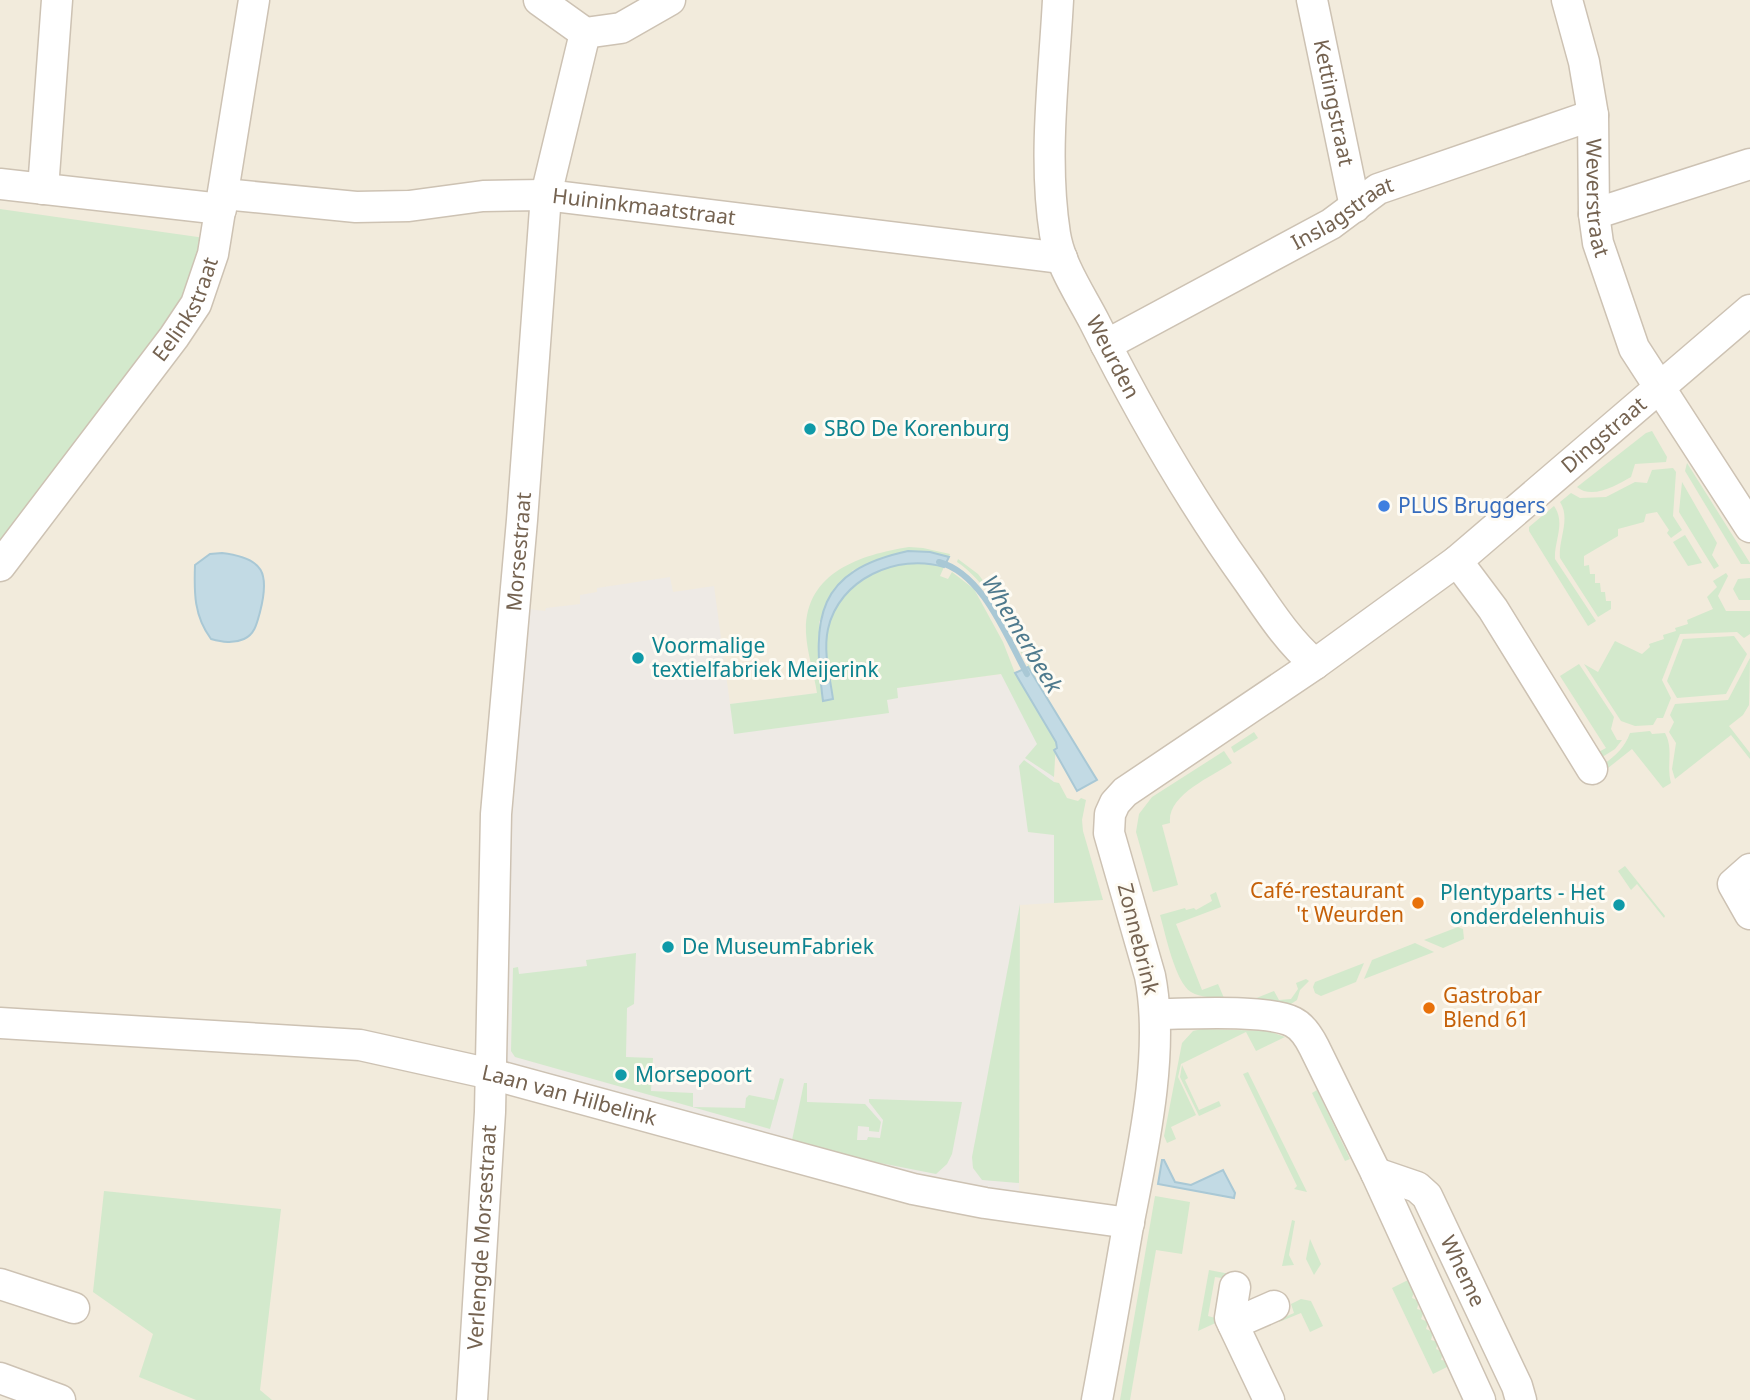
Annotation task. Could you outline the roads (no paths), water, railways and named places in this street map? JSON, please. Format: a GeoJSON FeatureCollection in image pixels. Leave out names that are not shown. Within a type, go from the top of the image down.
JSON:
{"type":"FeatureCollection","features":[{"type":"Feature","properties":{"kind":"street"},"geometry":{"type":"LineString","coordinates":[[43,189],[57,0]]}},
{"type":"Feature","properties":{"kind":"street","name":"Eelinkstraat"},"geometry":{"type":"LineString","coordinates":[[0,566],[174,337],[196,304],[213,254],[223,202],[254,0]]}},
{"type":"Feature","properties":{"kind":"street"},"geometry":{"type":"LineString","coordinates":[[539,0],[585,33],[621,28],[670,0]]}},
{"type":"Feature","properties":{"kind":"street","name":"Weurden"},"geometry":{"type":"LineString","coordinates":[[1058,0],[1050,173],[1056,235],[1062,258],[1106,345],[1220,542],[1295,647],[1315,664]]}},
{"type":"Feature","properties":{"kind":"street","name":"Kettingstraat"},"geometry":{"type":"LineString","coordinates":[[1312,0],[1354,207]]}},
{"type":"Feature","properties":{"kind":"street","name":"Weverstraat"},"geometry":{"type":"LineString","coordinates":[[1572,1],[1592,116],[1594,214],[1601,252],[1634,348],[1750,527]]}},
{"type":"Feature","properties":{"kind":"street","name":"Morsestraat"},"geometry":{"type":"LineString","coordinates":[[491,1074],[496,814],[522,520],[546,195],[585,33]]}},
{"type":"Feature","properties":{"kind":"street","name":"Inslagstraat"},"geometry":{"type":"LineString","coordinates":[[1106,345],[1331,224],[1378,189],[1592,116]]}},
{"type":"Feature","properties":{"kind":"street"},"geometry":{"type":"LineString","coordinates":[[1594,214],[1750,164]]}},
{"type":"Feature","properties":{"kind":"street","name":"Huininkmaatstraat"},"geometry":{"type":"LineString","coordinates":[[0,184],[223,202],[356,207],[409,206],[483,196],[546,195],[1062,258]]}},
{"type":"Feature","properties":{"kind":"street","name":"Dingstraat"},"geometry":{"type":"LineString","coordinates":[[1315,664],[1457,561],[1750,310]]}},
{"type":"Feature","properties":{"kind":"street"},"geometry":{"type":"LineString","coordinates":[[1457,561],[1493,609],[1592,769]]}},
{"type":"Feature","properties":{"kind":"street","name":"Zonnebrink"},"geometry":{"type":"LineString","coordinates":[[1097,1400],[1143,1146],[1155,1050],[1156,1014],[1150,976],[1109,833],[1110,814],[1115,803],[1140,780],[1229,724],[1315,664]]}},
{"type":"Feature","properties":{"kind":"street"},"geometry":{"type":"LineString","coordinates":[[1742,876],[1750,914]]}},
{"type":"Feature","properties":{"kind":"street","name":"Wheme"},"geometry":{"type":"LineString","coordinates":[[1156,1014],[1268,1015],[1291,1021],[1304,1032],[1376,1173],[1480,1400]]}},
{"type":"Feature","properties":{"kind":"street","name":"Laan van Hilbelink"},"geometry":{"type":"LineString","coordinates":[[0,1023],[360,1045],[491,1074],[913,1189],[985,1203],[1129,1223]]}},
{"type":"Feature","properties":{"kind":"street","name":"Verlengde Morsestraat"},"geometry":{"type":"LineString","coordinates":[[472,1400],[491,1074]]}},
{"type":"Feature","properties":{"kind":"street","name":"Wheme"},"geometry":{"type":"LineString","coordinates":[[1376,1173],[1417,1187],[1427,1196],[1512,1375],[1521,1400]]}},
{"type":"Feature","properties":{"kind":"street"},"geometry":{"type":"LineString","coordinates":[[0,1284],[74,1308]]}},
{"type":"Feature","properties":{"kind":"street"},"geometry":{"type":"LineString","coordinates":[[1235,1287],[1230,1318],[1269,1400]]}},
{"type":"Feature","properties":{"kind":"street"},"geometry":{"type":"LineString","coordinates":[[1233,1324],[1274,1306]]}},
{"type":"Feature","properties":{"kind":"street"},"geometry":{"type":"LineString","coordinates":[[0,1378],[60,1400]]}},
{"type":"Feature","properties":{"kind":"water"},"geometry":{"type":"Polygon","coordinates":[[[908,551],[930,552],[949,557],[944,567],[908,564],[890,567],[857,584],[844,596],[834,611],[826,647],[833,699],[823,701],[819,645],[821,622],[827,602],[838,585],[854,571],[877,560],[908,551]]]}},
{"type":"Feature","properties":{"kind":"water"},"geometry":{"type":"Polygon","coordinates":[[[222,553],[247,559],[255,564],[263,578],[263,598],[255,628],[248,637],[236,642],[211,639],[201,622],[196,604],[195,565],[210,554],[222,553]]]}},
{"type":"Feature","properties":{"kind":"water"},"geometry":{"type":"Polygon","coordinates":[[[1028,667],[1097,780],[1077,791],[1054,750],[1057,748],[1056,742],[1015,673],[1028,667]]]}},
{"type":"Feature","properties":{"kind":"water"},"geometry":{"type":"Polygon","coordinates":[[[1162,1160],[1175,1182],[1191,1185],[1223,1170],[1235,1193],[1234,1198],[1158,1184],[1162,1160]]]}},
{"type":"Feature","properties":{"kind":"waterway","name":"Whemerbeek"},"geometry":{"type":"LineString","coordinates":[[939,562],[955,569],[981,593],[1002,625],[1027,674]]}},
{"type":"Feature","properties":{"kind":"place","name":"SBO De Korenburg"},"geometry":{"type":"Point","coordinates":[810,429]}},
{"type":"Feature","properties":{"kind":"place","name":"PLUS Bruggers"},"geometry":{"type":"Point","coordinates":[1384,506]}},
{"type":"Feature","properties":{"kind":"place","name":"Voormalige textielfabriek Meijerink"},"geometry":{"type":"Point","coordinates":[638,658]}},
{"type":"Feature","properties":{"kind":"place","name":"Café-restaurant 't Weurden"},"geometry":{"type":"Point","coordinates":[1418,903]}},
{"type":"Feature","properties":{"kind":"place","name":"Plentyparts - Het onderdelenhuis"},"geometry":{"type":"Point","coordinates":[1619,905]}},
{"type":"Feature","properties":{"kind":"place","name":"De MuseumFabriek"},"geometry":{"type":"Point","coordinates":[668,947]}},
{"type":"Feature","properties":{"kind":"place","name":"Gastrobar Blend 61"},"geometry":{"type":"Point","coordinates":[1429,1008]}},
{"type":"Feature","properties":{"kind":"place","name":"Morsepoort"},"geometry":{"type":"Point","coordinates":[621,1075]}}]}
